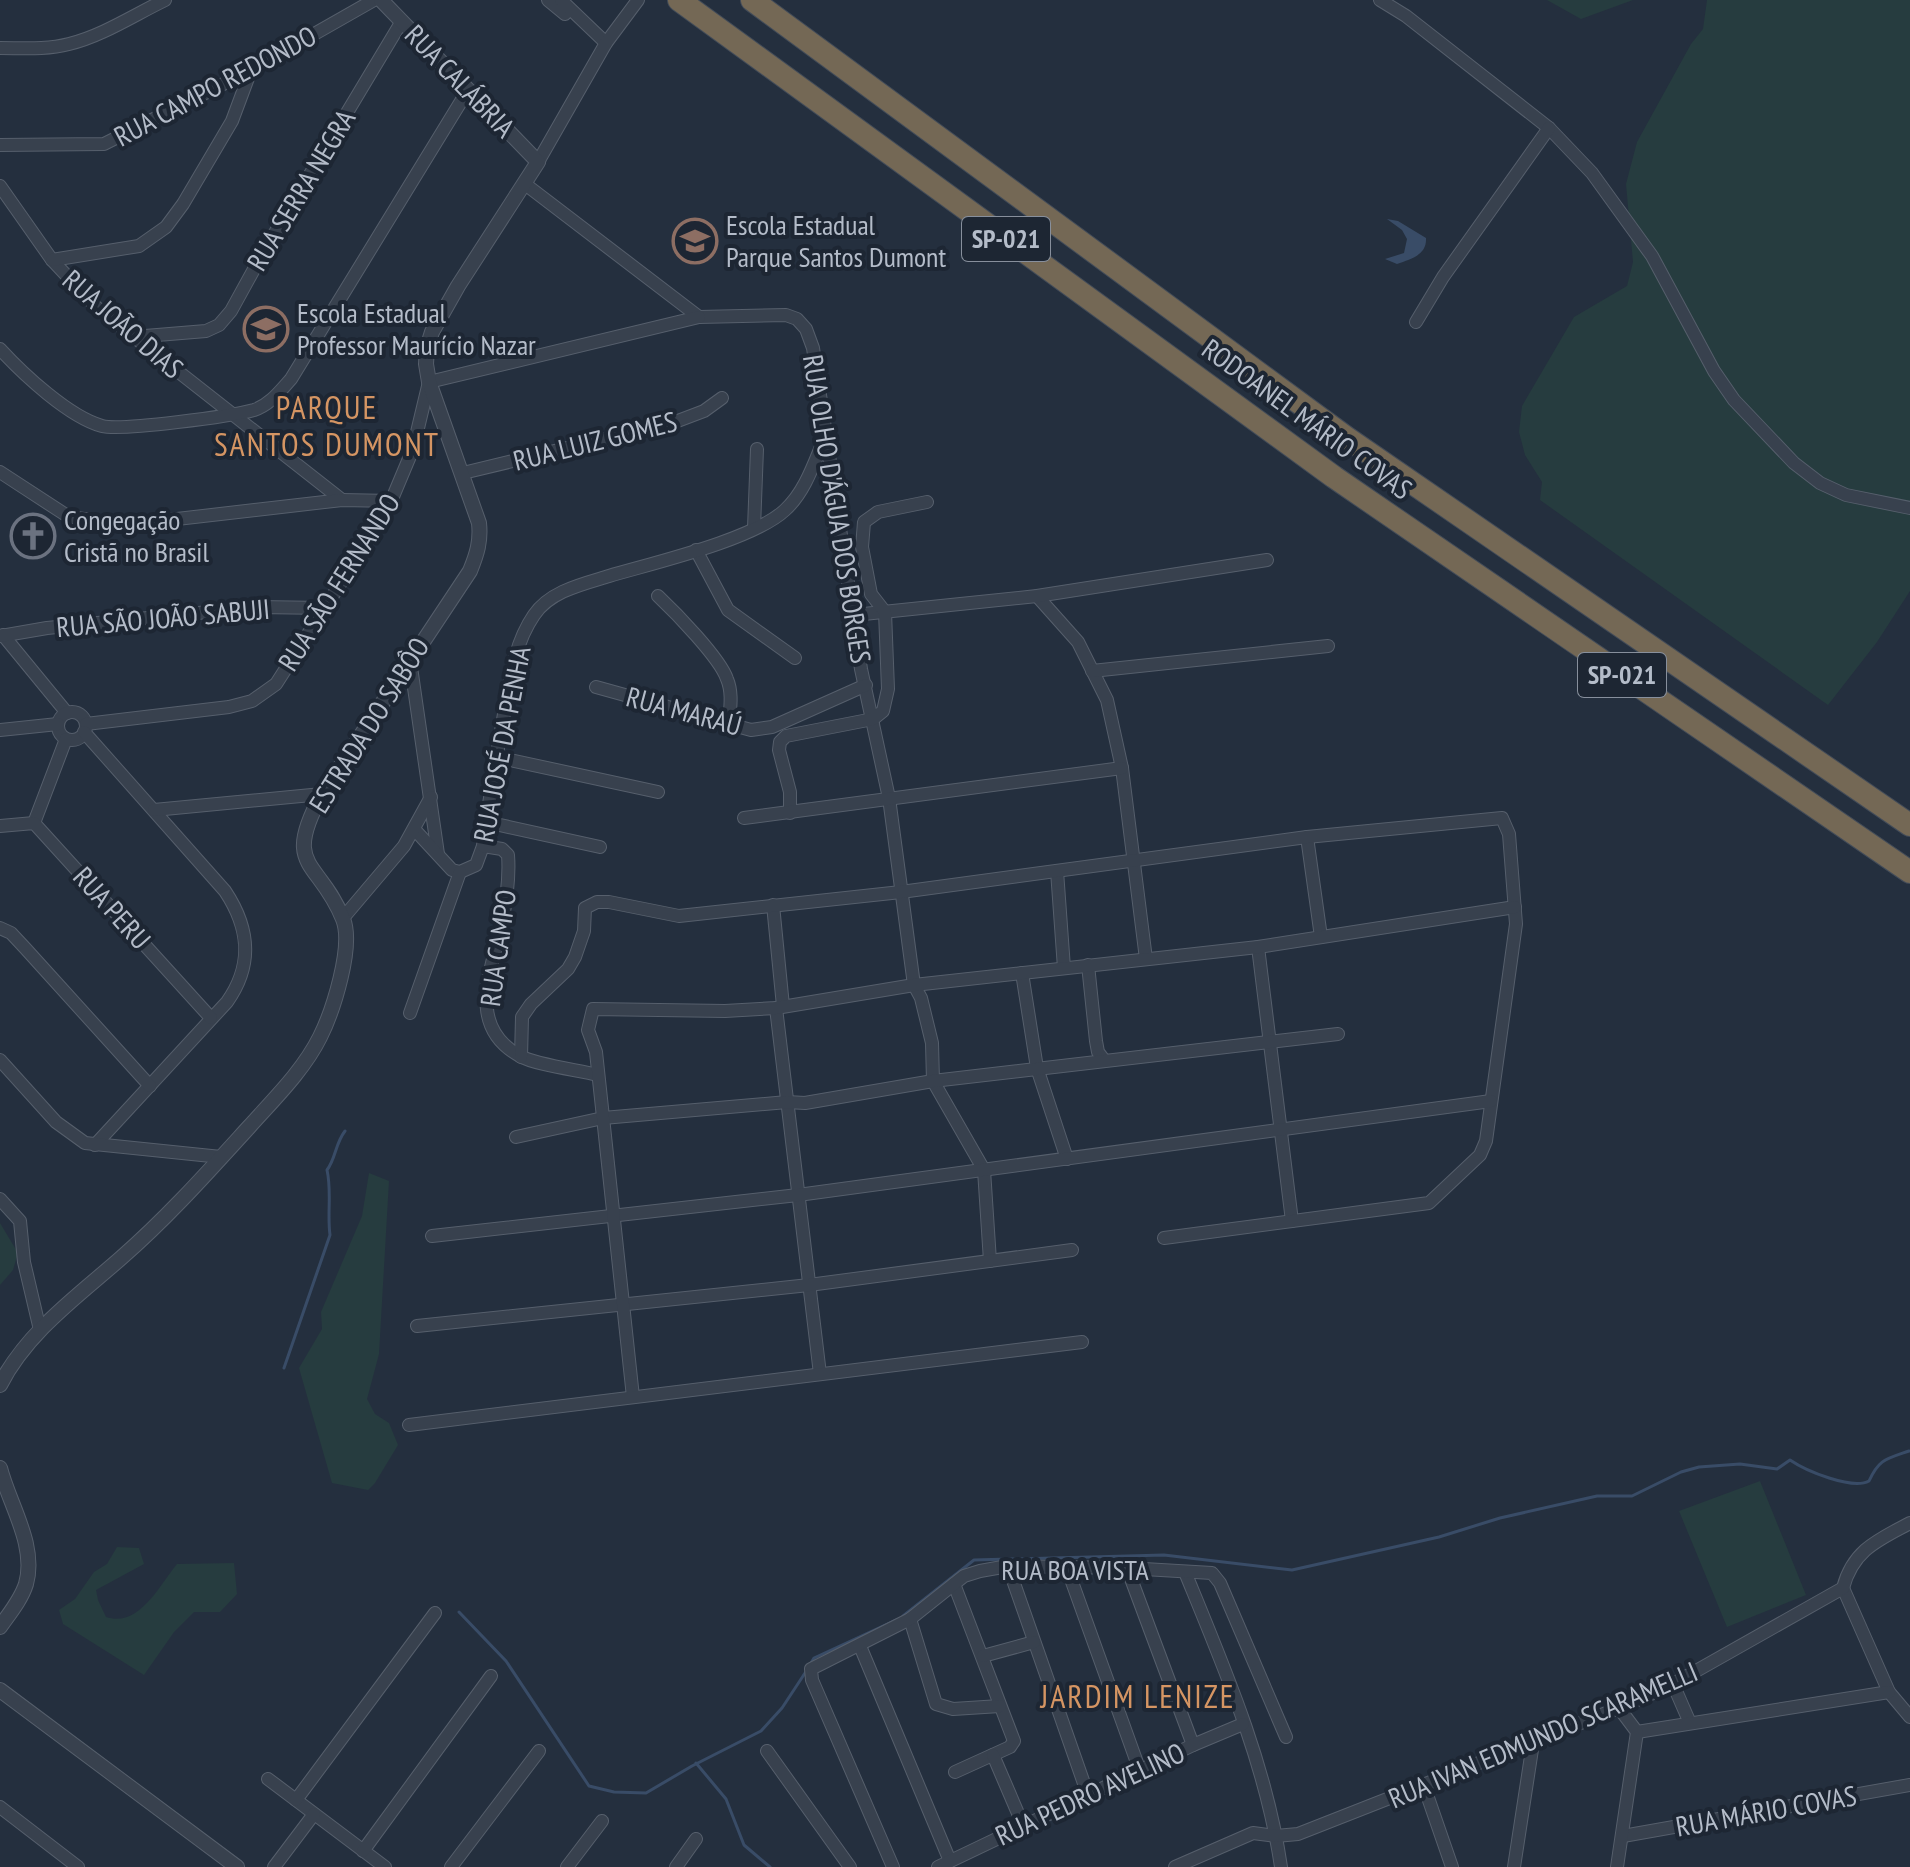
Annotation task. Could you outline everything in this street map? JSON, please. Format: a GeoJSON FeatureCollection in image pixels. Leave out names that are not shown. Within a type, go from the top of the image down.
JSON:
{"type":"FeatureCollection","features":[{"type":"Feature","properties":{"kind":"highway","name":"RODOANEL MÁRIO COVAS"},"geometry":{"type":"LineString","coordinates":[[679,0],[1334,477],[1910,872]]}},
{"type":"Feature","properties":{"kind":"highway","name":"RODOANEL MÁRIO COVAS"},"geometry":{"type":"LineString","coordinates":[[752,0],[1347,438],[1910,825]]}},
{"type":"Feature","properties":{"kind":"street"},"geometry":{"type":"LineString","coordinates":[[0,48],[66,45],[89,38],[165,0]]}},
{"type":"Feature","properties":{"kind":"street","name":"RUA CAMPO REDONDO"},"geometry":{"type":"LineString","coordinates":[[0,145],[104,144],[251,70],[374,0]]}},
{"type":"Feature","properties":{"kind":"street","name":"RUA CALÁBRIA"},"geometry":{"type":"LineString","coordinates":[[381,0],[538,162]]}},
{"type":"Feature","properties":{"kind":"street"},"geometry":{"type":"LineString","coordinates":[[548,0],[565,14],[583,21]]}},
{"type":"Feature","properties":{"kind":"street"},"geometry":{"type":"LineString","coordinates":[[561,0],[606,43]]}},
{"type":"Feature","properties":{"kind":"street","name":"ESTRADA DO SABÔO"},"geometry":{"type":"LineString","coordinates":[[343,918],[317,878],[304,848],[307,825],[322,794],[470,571],[481,538],[463,473],[429,382],[426,364],[432,332],[458,286],[525,184],[606,43],[638,0]]}},
{"type":"Feature","properties":{"kind":"street"},"geometry":{"type":"LineString","coordinates":[[1380,0],[1415,23],[1549,128],[1608,193],[1652,256],[1714,371],[1734,400],[1794,463],[1820,483],[1846,495],[1910,508]]}},
{"type":"Feature","properties":{"kind":"street","name":"RUA SERRA NEGRA"},"geometry":{"type":"LineString","coordinates":[[133,337],[206,331],[219,325],[231,311],[402,21]]}},
{"type":"Feature","properties":{"kind":"street"},"geometry":{"type":"LineString","coordinates":[[52,260],[139,246],[166,227],[232,121],[251,70]]}},
{"type":"Feature","properties":{"kind":"street"},"geometry":{"type":"LineString","coordinates":[[0,349],[32,382],[76,413],[103,426],[127,427],[231,414],[265,405],[291,379],[468,90]]}},
{"type":"Feature","properties":{"kind":"street"},"geometry":{"type":"LineString","coordinates":[[1416,322],[1443,277],[1549,128]]}},
{"type":"Feature","properties":{"kind":"street"},"geometry":{"type":"LineString","coordinates":[[525,184],[699,317]]}},
{"type":"Feature","properties":{"kind":"street","name":"RUA JOÃO DIAS"},"geometry":{"type":"LineString","coordinates":[[0,186],[52,260],[96,307],[342,500]]}},
{"type":"Feature","properties":{"kind":"street","name":"RUA OLHO D'ÁGUA DOS BORGES"},"geometry":{"type":"LineString","coordinates":[[699,317],[774,313],[797,319],[806,329],[813,348],[844,566],[889,798],[914,985],[921,998],[932,1043],[933,1081]]}},
{"type":"Feature","properties":{"kind":"street"},"geometry":{"type":"LineString","coordinates":[[429,382],[699,317]]}},
{"type":"Feature","properties":{"kind":"street","name":"RUA SÃO FERNANDO"},"geometry":{"type":"LineString","coordinates":[[85,728],[229,707],[252,701],[276,684],[379,528],[413,449],[429,382]]}},
{"type":"Feature","properties":{"kind":"street","name":"RUA LUIZ GOMES"},"geometry":{"type":"LineString","coordinates":[[463,473],[692,417],[722,398]]}},
{"type":"Feature","properties":{"kind":"street","name":"RUA JOSÉ DA PENHA"},"geometry":{"type":"LineString","coordinates":[[414,829],[452,870],[460,872],[476,865],[483,846],[511,673],[523,635],[535,613],[554,596],[574,587],[696,550],[754,528],[784,511],[798,495],[826,435]]}},
{"type":"Feature","properties":{"kind":"street"},"geometry":{"type":"LineString","coordinates":[[754,528],[757,449]]}},
{"type":"Feature","properties":{"kind":"street"},"geometry":{"type":"LineString","coordinates":[[3,480],[69,517],[114,523],[142,523],[342,500],[392,501]]}},
{"type":"Feature","properties":{"kind":"street"},"geometry":{"type":"LineString","coordinates":[[790,813],[790,792],[779,750],[780,742],[786,736],[873,719],[883,711],[888,689],[885,612],[871,594],[862,547],[864,522],[878,512],[927,502]]}},
{"type":"Feature","properties":{"kind":"street"},"geometry":{"type":"LineString","coordinates":[[696,550],[728,610],[795,658]]}},
{"type":"Feature","properties":{"kind":"street"},"geometry":{"type":"LineString","coordinates":[[854,615],[1037,596],[1267,560]]}},
{"type":"Feature","properties":{"kind":"street"},"geometry":{"type":"LineString","coordinates":[[658,596],[720,665],[730,690],[729,723]]}},
{"type":"Feature","properties":{"kind":"street"},"geometry":{"type":"LineString","coordinates":[[1037,596],[1078,642],[1107,700],[1122,768],[1146,959]]}},
{"type":"Feature","properties":{"kind":"street","name":"RUA SÃO JOÃO SABUJI"},"geometry":{"type":"LineString","coordinates":[[2,636],[47,628],[258,607],[326,608]]}},
{"type":"Feature","properties":{"kind":"street"},"geometry":{"type":"LineString","coordinates":[[2,636],[67,713]]}},
{"type":"Feature","properties":{"kind":"street"},"geometry":{"type":"LineString","coordinates":[[1092,671],[1328,646]]}},
{"type":"Feature","properties":{"kind":"street"},"geometry":{"type":"LineString","coordinates":[[410,660],[438,855]]}},
{"type":"Feature","properties":{"kind":"street","name":"RUA MARAÚ"},"geometry":{"type":"LineString","coordinates":[[596,687],[751,730],[772,727],[866,685]]}},
{"type":"Feature","properties":{"kind":"street"},"geometry":{"type":"LineString","coordinates":[[85,728],[78,739],[66,739],[58,724],[67,713],[79,714],[85,728],[225,891],[243,924],[244,962],[236,989],[95,1145]]}},
{"type":"Feature","properties":{"kind":"street"},"geometry":{"type":"LineString","coordinates":[[0,730],[58,724]]}},
{"type":"Feature","properties":{"kind":"street"},"geometry":{"type":"LineString","coordinates":[[0,826],[34,823],[66,739]]}},
{"type":"Feature","properties":{"kind":"street"},"geometry":{"type":"LineString","coordinates":[[496,757],[658,792]]}},
{"type":"Feature","properties":{"kind":"street"},"geometry":{"type":"LineString","coordinates":[[744,818],[1122,768]]}},
{"type":"Feature","properties":{"kind":"street"},"geometry":{"type":"LineString","coordinates":[[154,810],[322,794]]}},
{"type":"Feature","properties":{"kind":"street"},"geometry":{"type":"LineString","coordinates":[[0,1385],[8,1368],[40,1330],[145,1238],[289,1082],[320,1038],[331,1013],[345,954],[343,918],[387,867],[414,829],[431,797]]}},
{"type":"Feature","properties":{"kind":"street"},"geometry":{"type":"LineString","coordinates":[[598,1075],[521,1057],[525,1010],[568,969],[581,942],[585,908],[591,903],[609,902],[679,916],[901,892],[1307,837],[1502,818],[1509,834],[1516,924],[1486,1141],[1480,1155],[1429,1203],[1164,1238]]}},
{"type":"Feature","properties":{"kind":"street"},"geometry":{"type":"LineString","coordinates":[[486,822],[600,847]]}},
{"type":"Feature","properties":{"kind":"street","name":"RUA PERU"},"geometry":{"type":"LineString","coordinates":[[34,823],[211,1018]]}},
{"type":"Feature","properties":{"kind":"street"},"geometry":{"type":"LineString","coordinates":[[1307,837],[1321,937]]}},
{"type":"Feature","properties":{"kind":"street","name":"RUA CAMPO"},"geometry":{"type":"LineString","coordinates":[[483,846],[502,849],[508,855],[509,862],[506,902],[487,990],[488,1019],[499,1040],[521,1057]]}},
{"type":"Feature","properties":{"kind":"street"},"geometry":{"type":"LineString","coordinates":[[1057,871],[1064,968]]}},
{"type":"Feature","properties":{"kind":"street"},"geometry":{"type":"LineString","coordinates":[[410,1013],[460,872]]}},
{"type":"Feature","properties":{"kind":"street"},"geometry":{"type":"LineString","coordinates":[[773,905],[787,1102],[820,1374]]}},
{"type":"Feature","properties":{"kind":"street"},"geometry":{"type":"LineString","coordinates":[[633,1397],[596,1052],[588,1030],[593,1009],[725,1011],[780,1007],[914,985],[1258,947],[1515,907]]}},
{"type":"Feature","properties":{"kind":"street"},"geometry":{"type":"LineString","coordinates":[[0,928],[11,933],[150,1086]]}},
{"type":"Feature","properties":{"kind":"street"},"geometry":{"type":"LineString","coordinates":[[1258,947],[1292,1221]]}},
{"type":"Feature","properties":{"kind":"street"},"geometry":{"type":"LineString","coordinates":[[1088,965],[1096,1041],[1098,1052],[1104,1060]]}},
{"type":"Feature","properties":{"kind":"street"},"geometry":{"type":"LineString","coordinates":[[1022,973],[1037,1068],[1067,1159]]}},
{"type":"Feature","properties":{"kind":"street"},"geometry":{"type":"LineString","coordinates":[[516,1137],[603,1118],[805,1103],[933,1081],[1338,1034]]}},
{"type":"Feature","properties":{"kind":"street"},"geometry":{"type":"LineString","coordinates":[[0,1060],[65,1131],[85,1143],[221,1157]]}},
{"type":"Feature","properties":{"kind":"street"},"geometry":{"type":"LineString","coordinates":[[933,1081],[984,1170],[990,1261]]}},
{"type":"Feature","properties":{"kind":"street"},"geometry":{"type":"LineString","coordinates":[[432,1236],[798,1195],[1491,1101]]}},
{"type":"Feature","properties":{"kind":"street"},"geometry":{"type":"LineString","coordinates":[[0,1199],[20,1221],[24,1262],[40,1330]]}},
{"type":"Feature","properties":{"kind":"street"},"geometry":{"type":"LineString","coordinates":[[417,1326],[809,1285],[1072,1250]]}},
{"type":"Feature","properties":{"kind":"street"},"geometry":{"type":"LineString","coordinates":[[409,1425],[1082,1342]]}},
{"type":"Feature","properties":{"kind":"street"},"geometry":{"type":"LineString","coordinates":[[0,1468],[26,1546],[28,1571],[18,1601],[0,1627]]}},
{"type":"Feature","properties":{"kind":"street"},"geometry":{"type":"LineString","coordinates":[[1909,1525],[1878,1540],[1855,1559],[1847,1571],[1843,1588],[1889,1692],[1910,1717]]}},
{"type":"Feature","properties":{"kind":"street"},"geometry":{"type":"LineString","coordinates":[[1008,1566],[1088,1795]]}},
{"type":"Feature","properties":{"kind":"street","name":"RUA BOA VISTA"},"geometry":{"type":"LineString","coordinates":[[893,1867],[812,1680],[811,1669],[910,1619],[964,1576],[1008,1566],[1204,1571],[1216,1577],[1286,1737]]}},
{"type":"Feature","properties":{"kind":"street"},"geometry":{"type":"LineString","coordinates":[[1067,1568],[1140,1771]]}},
{"type":"Feature","properties":{"kind":"street"},"geometry":{"type":"LineString","coordinates":[[1127,1568],[1193,1745]]}},
{"type":"Feature","properties":{"kind":"street","name":"RUA BOA VISTA"},"geometry":{"type":"LineString","coordinates":[[1185,1572],[1263,1781],[1281,1867]]}},
{"type":"Feature","properties":{"kind":"street"},"geometry":{"type":"LineString","coordinates":[[954,1584],[1014,1741],[1010,1747],[955,1772]]}},
{"type":"Feature","properties":{"kind":"street","name":"RUA IVAN EDMUNDO SCARAMELLI"},"geometry":{"type":"LineString","coordinates":[[1175,1867],[1253,1833],[1276,1836],[1298,1834],[1619,1708],[1673,1684],[1843,1588]]}},
{"type":"Feature","properties":{"kind":"street"},"geometry":{"type":"LineString","coordinates":[[296,1800],[435,1613]]}},
{"type":"Feature","properties":{"kind":"street"},"geometry":{"type":"LineString","coordinates":[[910,1619],[936,1704],[953,1709],[1000,1706]]}},
{"type":"Feature","properties":{"kind":"street"},"geometry":{"type":"LineString","coordinates":[[983,1656],[1034,1642]]}},
{"type":"Feature","properties":{"kind":"street"},"geometry":{"type":"LineString","coordinates":[[860,1646],[944,1864]]}},
{"type":"Feature","properties":{"kind":"street"},"geometry":{"type":"LineString","coordinates":[[363,1851],[491,1676]]}},
{"type":"Feature","properties":{"kind":"street"},"geometry":{"type":"LineString","coordinates":[[1673,1684],[1690,1723]]}},
{"type":"Feature","properties":{"kind":"street"},"geometry":{"type":"LineString","coordinates":[[0,1690],[237,1867]]}},
{"type":"Feature","properties":{"kind":"street"},"geometry":{"type":"LineString","coordinates":[[1637,1732],[1889,1692]]}},
{"type":"Feature","properties":{"kind":"street"},"geometry":{"type":"LineString","coordinates":[[1617,1867],[1637,1732],[1619,1708]]}},
{"type":"Feature","properties":{"kind":"street","name":"RUA PEDRO AVELINO"},"geometry":{"type":"LineString","coordinates":[[944,1864],[1243,1724]]}},
{"type":"Feature","properties":{"kind":"street"},"geometry":{"type":"LineString","coordinates":[[1514,1867],[1533,1743]]}},
{"type":"Feature","properties":{"kind":"street"},"geometry":{"type":"LineString","coordinates":[[451,1867],[539,1751]]}},
{"type":"Feature","properties":{"kind":"street"},"geometry":{"type":"LineString","coordinates":[[767,1751],[850,1867]]}},
{"type":"Feature","properties":{"kind":"street"},"geometry":{"type":"LineString","coordinates":[[993,1755],[1023,1825]]}},
{"type":"Feature","properties":{"kind":"street"},"geometry":{"type":"LineString","coordinates":[[268,1779],[385,1867]]}},
{"type":"Feature","properties":{"kind":"street","name":"RUA MÁRIO COVAS"},"geometry":{"type":"LineString","coordinates":[[1623,1836],[1910,1785]]}},
{"type":"Feature","properties":{"kind":"street"},"geometry":{"type":"LineString","coordinates":[[1424,1786],[1452,1867]]}},
{"type":"Feature","properties":{"kind":"street"},"geometry":{"type":"LineString","coordinates":[[0,1807],[78,1867]]}},
{"type":"Feature","properties":{"kind":"street"},"geometry":{"type":"LineString","coordinates":[[274,1867],[314,1814]]}},
{"type":"Feature","properties":{"kind":"street"},"geometry":{"type":"LineString","coordinates":[[567,1867],[602,1821]]}},
{"type":"Feature","properties":{"kind":"street"},"geometry":{"type":"LineString","coordinates":[[676,1867],[696,1839]]}},
{"type":"Feature","properties":{"kind":"green space"},"geometry":{"type":"Polygon","coordinates":[[[1547,0],[1633,0],[1581,19],[1547,0]]]}},
{"type":"Feature","properties":{"kind":"green space"},"geometry":{"type":"Polygon","coordinates":[[[1707,0],[1910,0],[1910,591],[1877,642],[1828,705],[1540,500],[1542,482],[1525,455],[1519,432],[1522,406],[1574,317],[1627,286],[1633,262],[1626,184],[1637,142],[1691,44],[1703,29],[1707,0]]]}},
{"type":"Feature","properties":{"kind":"green space"},"geometry":{"type":"Polygon","coordinates":[[[369,1173],[389,1181],[379,1354],[367,1399],[375,1414],[389,1423],[398,1445],[368,1490],[332,1483],[299,1368],[322,1329],[321,1312],[362,1216],[369,1173]]]}},
{"type":"Feature","properties":{"kind":"green space"},"geometry":{"type":"Polygon","coordinates":[[[0,1223],[18,1253],[13,1270],[0,1285],[0,1223]]]}},
{"type":"Feature","properties":{"kind":"green space"},"geometry":{"type":"Polygon","coordinates":[[[1760,1481],[1806,1595],[1727,1627],[1679,1511],[1760,1481]]]}},
{"type":"Feature","properties":{"kind":"green space"},"geometry":{"type":"Polygon","coordinates":[[[117,1547],[139,1548],[144,1564],[96,1590],[106,1617],[118,1619],[138,1611],[147,1603],[177,1564],[234,1563],[237,1594],[220,1612],[194,1612],[174,1632],[144,1675],[63,1624],[59,1610],[75,1599],[94,1572],[107,1564],[117,1547]]]}},
{"type":"Feature","properties":{"kind":"water"},"geometry":{"type":"Polygon","coordinates":[[[1387,219],[1398,221],[1426,238],[1424,249],[1413,258],[1397,264],[1385,259],[1404,253],[1407,239],[1402,230],[1387,219]]]}},
{"type":"Feature","properties":{"kind":"waterway"},"geometry":{"type":"LineString","coordinates":[[284,1368],[330,1235],[327,1170],[345,1131]]}},
{"type":"Feature","properties":{"kind":"waterway"},"geometry":{"type":"LineString","coordinates":[[903,1616],[974,1560],[1164,1555],[1292,1570],[1439,1537],[1500,1518],[1597,1496],[1632,1496],[1681,1472],[1699,1467],[1740,1464],[1777,1469],[1790,1460],[1829,1478],[1861,1483],[1869,1481],[1884,1461],[1909,1451]]}},
{"type":"Feature","properties":{"kind":"waterway"},"geometry":{"type":"LineString","coordinates":[[459,1612],[506,1661],[589,1786],[614,1792],[646,1793],[761,1731],[782,1708],[807,1670]]}},
{"type":"Feature","properties":{"kind":"waterway"},"geometry":{"type":"LineString","coordinates":[[811,1663],[814,1658],[896,1620]]}},
{"type":"Feature","properties":{"kind":"waterway"},"geometry":{"type":"LineString","coordinates":[[696,1763],[726,1799],[744,1845],[770,1867]]}},
{"type":"Feature","properties":{"kind":"place","name":"Escola Estadual Parque Santos Dumont"},"geometry":{"type":"Point","coordinates":[695,241]}},
{"type":"Feature","properties":{"kind":"place","name":"Escola Estadual Professor Maurício Nazar"},"geometry":{"type":"Point","coordinates":[266,329]}},
{"type":"Feature","properties":{"kind":"place","name":"Congegação Cristã no Brasil"},"geometry":{"type":"Point","coordinates":[33,536]}},
{"type":"Feature","properties":{"kind":"district","name":"PARQUE SANTOS DUMONT"},"geometry":{"type":"Point","coordinates":[327,426]}},
{"type":"Feature","properties":{"kind":"district","name":"JARDIM LENIZE"},"geometry":{"type":"Point","coordinates":[1138,1697]}}]}
